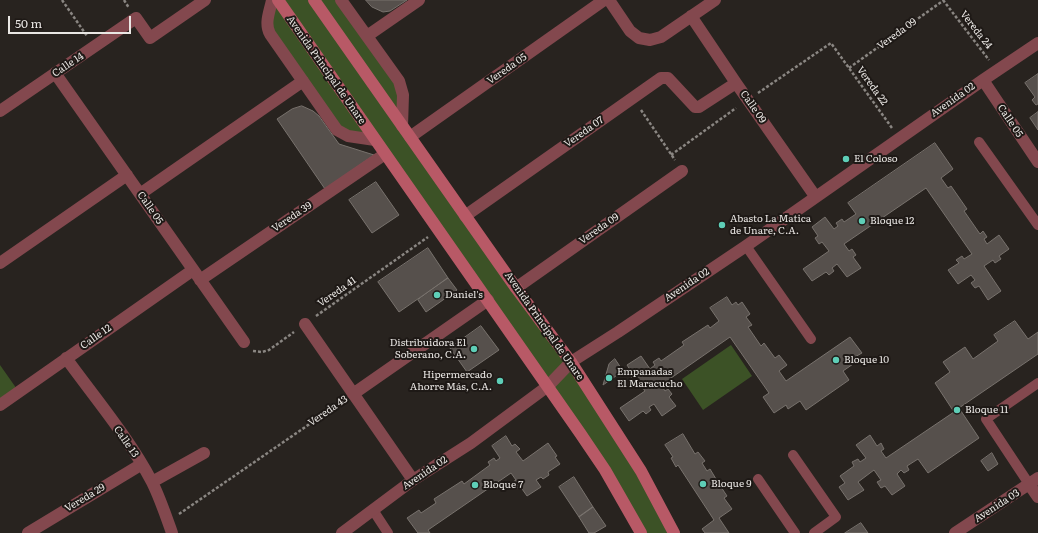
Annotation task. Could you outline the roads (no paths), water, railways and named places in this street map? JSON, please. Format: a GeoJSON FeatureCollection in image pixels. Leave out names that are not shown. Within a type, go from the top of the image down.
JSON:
{"type":"FeatureCollection","features":[{"type":"Feature","properties":{"kind":"street","name":"Calle 14"},"geometry":{"type":"LineString","coordinates":[[0,111],[136,18],[150,38],[205,0]]}},
{"type":"Feature","properties":{"kind":"street","name":"Avenida Principal de Unare"},"geometry":{"type":"LineString","coordinates":[[272,0],[267,29],[338,130],[343,135],[375,140]]}},
{"type":"Feature","properties":{"kind":"street","name":"Avenida Principal de Unare"},"geometry":{"type":"LineString","coordinates":[[278,0],[548,386],[605,470],[641,533]]}},
{"type":"Feature","properties":{"kind":"street","name":"Avenida Principal de Unare"},"geometry":{"type":"LineString","coordinates":[[314,0],[516,288],[571,362],[641,471],[674,533]]}},
{"type":"Feature","properties":{"kind":"street"},"geometry":{"type":"LineString","coordinates":[[341,0],[399,81],[403,95],[402,126]]}},
{"type":"Feature","properties":{"kind":"street"},"geometry":{"type":"LineString","coordinates":[[367,36],[419,0]]}},
{"type":"Feature","properties":{"kind":"street","name":"Vereda 05"},"geometry":{"type":"LineString","coordinates":[[410,137],[604,0]]}},
{"type":"Feature","properties":{"kind":"street"},"geometry":{"type":"LineString","coordinates":[[609,0],[630,31],[639,38],[650,40],[661,37],[715,0]]}},
{"type":"Feature","properties":{"kind":"street","name":"Calle 09"},"geometry":{"type":"LineString","coordinates":[[691,16],[815,196]]}},
{"type":"Feature","properties":{"kind":"street","name":"Avenida 02"},"geometry":{"type":"LineString","coordinates":[[342,533],[413,480],[471,443],[548,386],[571,362],[746,246],[815,196],[1038,43]]}},
{"type":"Feature","properties":{"kind":"street","name":"Calle 05"},"geometry":{"type":"LineString","coordinates":[[55,73],[244,342]]}},
{"type":"Feature","properties":{"kind":"street","name":"Vereda 07"},"geometry":{"type":"LineString","coordinates":[[465,216],[661,78],[668,78],[693,106],[699,107],[736,83]]}},
{"type":"Feature","properties":{"kind":"street","name":"Calle 05"},"geometry":{"type":"LineString","coordinates":[[983,80],[1038,162]]}},
{"type":"Feature","properties":{"kind":"street"},"geometry":{"type":"LineString","coordinates":[[140,194],[303,81]]}},
{"type":"Feature","properties":{"kind":"street","name":"Vereda 39"},"geometry":{"type":"LineString","coordinates":[[200,280],[385,154]]}},
{"type":"Feature","properties":{"kind":"street","name":"Vereda 09"},"geometry":{"type":"LineString","coordinates":[[516,288],[682,171]]}},
{"type":"Feature","properties":{"kind":"street"},"geometry":{"type":"LineString","coordinates":[[0,263],[127,175]]}},
{"type":"Feature","properties":{"kind":"street","name":"Calle 12"},"geometry":{"type":"LineString","coordinates":[[0,405],[193,270]]}},
{"type":"Feature","properties":{"kind":"street","name":"Vereda 43"},"geometry":{"type":"LineString","coordinates":[[353,394],[488,300]]}},
{"type":"Feature","properties":{"kind":"street"},"geometry":{"type":"LineString","coordinates":[[305,324],[413,480]]}},
{"type":"Feature","properties":{"kind":"street","name":"Calle 13"},"geometry":{"type":"LineString","coordinates":[[66,358],[142,464],[152,482],[170,527]]}},
{"type":"Feature","properties":{"kind":"street"},"geometry":{"type":"LineString","coordinates":[[152,482],[204,453]]}},
{"type":"Feature","properties":{"kind":"street","name":"Vereda 29"},"geometry":{"type":"LineString","coordinates":[[28,533],[142,464]]}},
{"type":"Feature","properties":{"kind":"street"},"geometry":{"type":"LineString","coordinates":[[1034,481],[1038,497]]}},
{"type":"Feature","properties":{"kind":"street","name":"Avenida 03"},"geometry":{"type":"LineString","coordinates":[[955,533],[1034,481]]}},
{"type":"Feature","properties":{"kind":"lane"},"geometry":{"type":"LineString","coordinates":[[979,142],[1038,226]]}},
{"type":"Feature","properties":{"kind":"lane"},"geometry":{"type":"LineString","coordinates":[[746,246],[811,339]]}},
{"type":"Feature","properties":{"kind":"lane"},"geometry":{"type":"LineString","coordinates":[[1034,481],[986,419],[1038,383]]}},
{"type":"Feature","properties":{"kind":"lane"},"geometry":{"type":"LineString","coordinates":[[793,455],[836,517],[818,532]]}},
{"type":"Feature","properties":{"kind":"lane"},"geometry":{"type":"LineString","coordinates":[[758,479],[795,533]]}},
{"type":"Feature","properties":{"kind":"lane"},"geometry":{"type":"LineString","coordinates":[[372,510],[388,533]]}},
{"type":"Feature","properties":{"kind":"place","name":"El Coloso"},"geometry":{"type":"Point","coordinates":[846,159]}},
{"type":"Feature","properties":{"kind":"place","name":"Bloque 12"},"geometry":{"type":"Point","coordinates":[862,221]}},
{"type":"Feature","properties":{"kind":"place","name":"Abasto La Matica de Unare, C.A."},"geometry":{"type":"Point","coordinates":[722,225]}},
{"type":"Feature","properties":{"kind":"place","name":"Daniel's"},"geometry":{"type":"Point","coordinates":[437,295]}},
{"type":"Feature","properties":{"kind":"place","name":"Distribuidora El Soberano, C.A."},"geometry":{"type":"Point","coordinates":[474,349]}},
{"type":"Feature","properties":{"kind":"place","name":"Bloque 10"},"geometry":{"type":"Point","coordinates":[836,360]}},
{"type":"Feature","properties":{"kind":"place","name":"Empanadas El Maracucho"},"geometry":{"type":"Point","coordinates":[609,378]}},
{"type":"Feature","properties":{"kind":"place","name":"Hipermercado Ahorre Más, C.A."},"geometry":{"type":"Point","coordinates":[500,381]}},
{"type":"Feature","properties":{"kind":"place","name":"Bloque 11"},"geometry":{"type":"Point","coordinates":[957,410]}},
{"type":"Feature","properties":{"kind":"place","name":"Bloque 9"},"geometry":{"type":"Point","coordinates":[703,484]}},
{"type":"Feature","properties":{"kind":"place","name":"Bloque 7"},"geometry":{"type":"Point","coordinates":[475,485]}}]}
